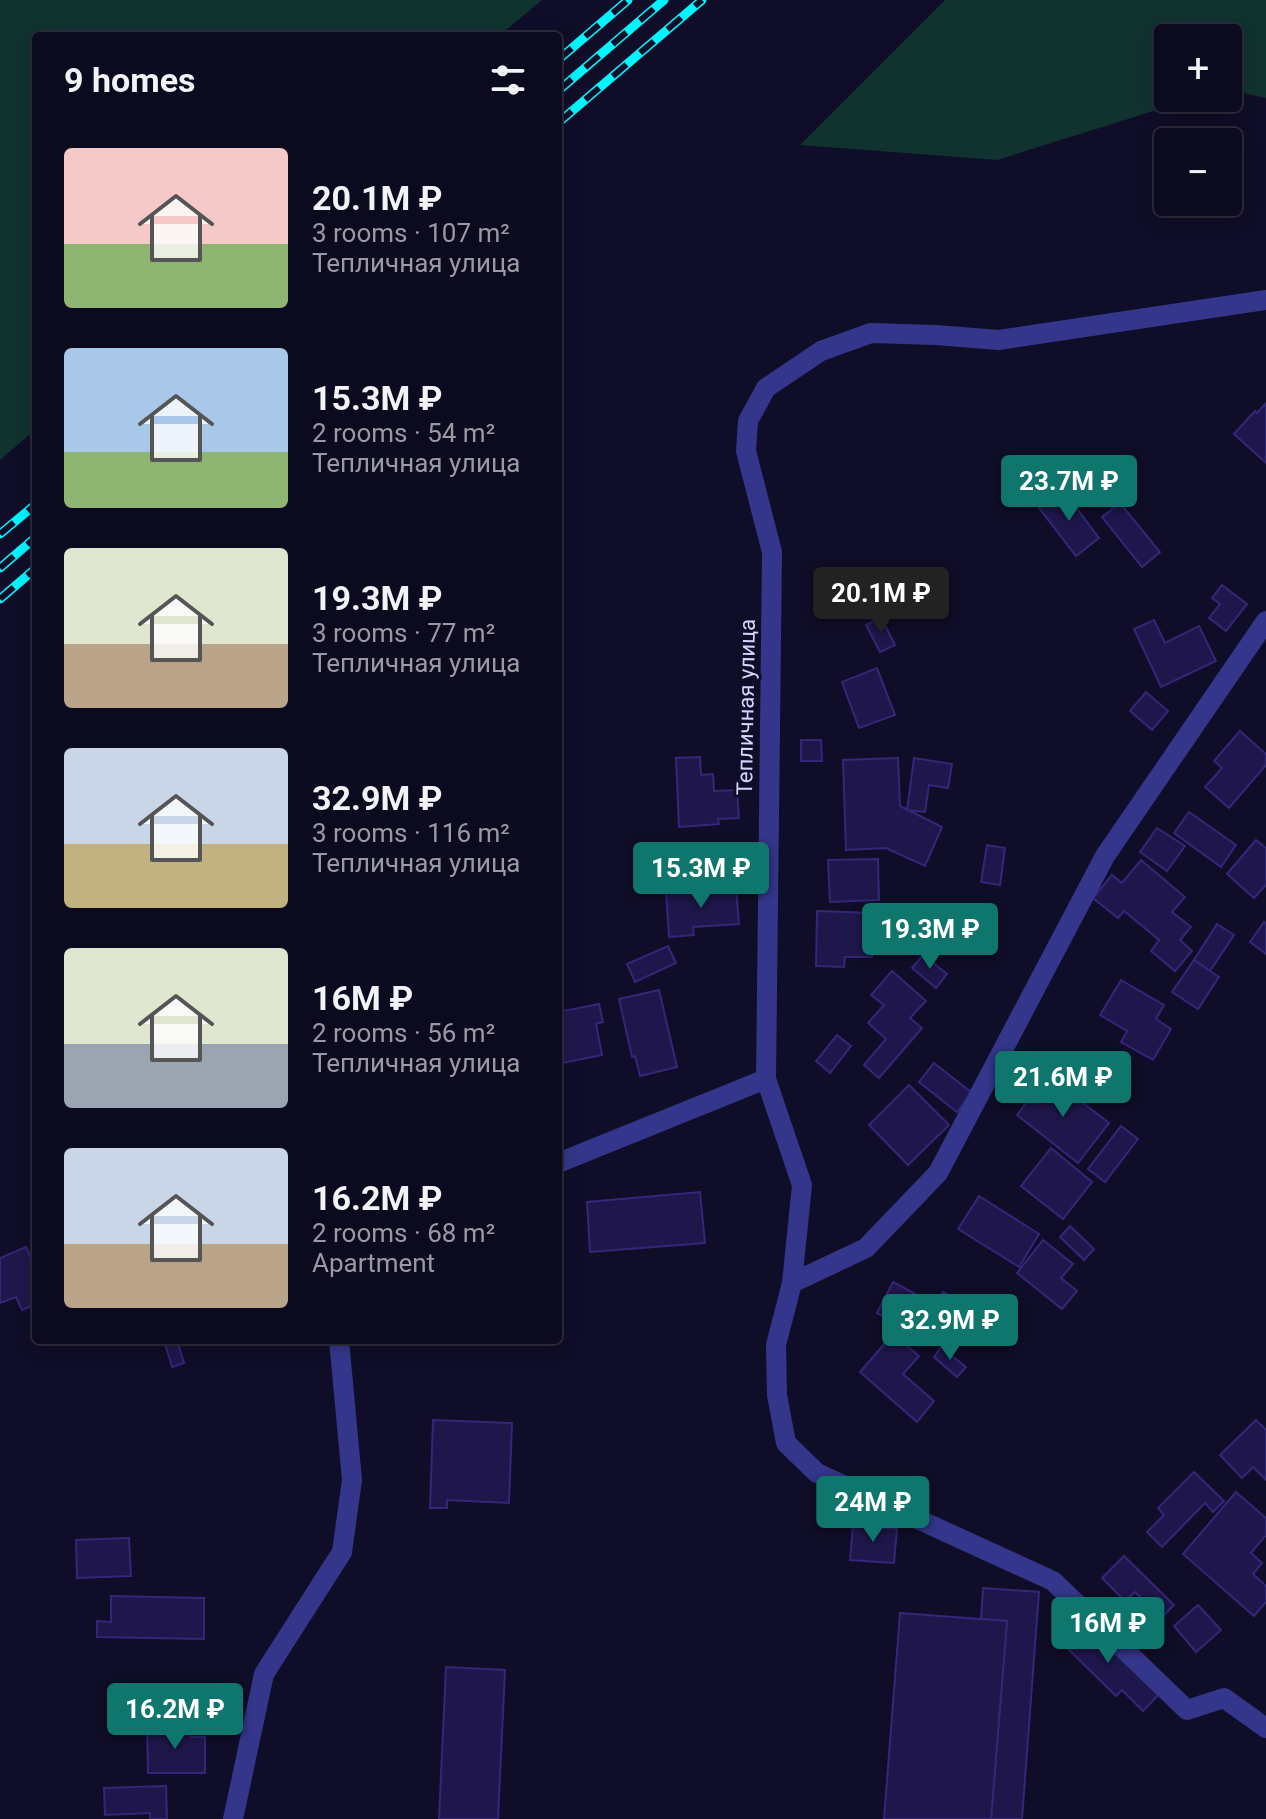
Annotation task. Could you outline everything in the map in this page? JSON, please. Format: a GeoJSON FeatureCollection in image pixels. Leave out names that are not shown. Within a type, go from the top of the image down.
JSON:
{"type":"FeatureCollection","features":[{"type":"Feature","properties":{"kind":"street","name":"Тепличная улица"},"geometry":{"type":"LineString","coordinates":[[1266,300],[999,340],[871,333],[821,351],[766,388],[748,421],[746,451],[772,552],[766,1079],[802,1185],[792,1283],[776,1345],[777,1395],[786,1443],[817,1473],[1053,1581],[1187,1710],[1224,1698],[1266,1728]]}},
{"type":"Feature","properties":{"kind":"street"},"geometry":{"type":"LineString","coordinates":[[792,1283],[866,1248],[938,1173],[1105,856],[1266,621]]}},
{"type":"Feature","properties":{"kind":"street"},"geometry":{"type":"LineString","coordinates":[[562,1161],[766,1079]]}},
{"type":"Feature","properties":{"kind":"street"},"geometry":{"type":"LineString","coordinates":[[233,1819],[264,1674],[342,1552],[352,1480],[339,1344]]}},
{"type":"Feature","properties":{"kind":"green space"},"geometry":{"type":"Polygon","coordinates":[[[0,0],[542,0],[504,32],[32,32],[32,432],[0,460],[0,0]]]}},
{"type":"Feature","properties":{"kind":"green space"},"geometry":{"type":"Polygon","coordinates":[[[945,0],[1266,0],[1266,98],[1242,93],[1242,24],[1154,24],[1154,111],[997,160],[800,145],[945,0]]]}},
{"type":"Feature","properties":{"kind":"building"},"geometry":{"type":"Polygon","coordinates":[[[1266,403],[1266,463],[1234,434],[1266,403]]]}},
{"type":"Feature","properties":{"kind":"building"},"geometry":{"type":"Polygon","coordinates":[[[1063,490],[1099,538],[1076,556],[1039,508],[1063,490]]]}},
{"type":"Feature","properties":{"kind":"building"},"geometry":{"type":"Polygon","coordinates":[[[1120,503],[1160,552],[1142,567],[1102,517],[1120,503]]]}},
{"type":"Feature","properties":{"kind":"building"},"geometry":{"type":"Polygon","coordinates":[[[1222,585],[1247,604],[1226,631],[1209,618],[1220,604],[1212,598],[1222,585]]]}},
{"type":"Feature","properties":{"kind":"building"},"geometry":{"type":"Polygon","coordinates":[[[881,617],[895,645],[880,652],[866,625],[881,617]]]}},
{"type":"Feature","properties":{"kind":"building"},"geometry":{"type":"Polygon","coordinates":[[[1154,620],[1165,643],[1199,626],[1216,661],[1161,687],[1134,629],[1154,620]]]}},
{"type":"Feature","properties":{"kind":"building"},"geometry":{"type":"Polygon","coordinates":[[[877,668],[895,715],[859,728],[842,682],[877,668]]]}},
{"type":"Feature","properties":{"kind":"building"},"geometry":{"type":"Polygon","coordinates":[[[1146,692],[1168,711],[1152,730],[1130,711],[1146,692]]]}},
{"type":"Feature","properties":{"kind":"building"},"geometry":{"type":"Polygon","coordinates":[[[1240,731],[1266,754],[1266,765],[1229,808],[1205,787],[1222,768],[1214,761],[1240,731]]]}},
{"type":"Feature","properties":{"kind":"building"},"geometry":{"type":"Polygon","coordinates":[[[801,740],[821,740],[822,761],[801,761],[801,740]]]}},
{"type":"Feature","properties":{"kind":"building"},"geometry":{"type":"Polygon","coordinates":[[[700,757],[701,775],[713,774],[714,791],[737,790],[739,818],[718,819],[719,824],[679,827],[676,758],[700,757]]]}},
{"type":"Feature","properties":{"kind":"building"},"geometry":{"type":"Polygon","coordinates":[[[898,758],[900,806],[942,827],[925,866],[886,848],[846,850],[843,760],[898,758]]]}},
{"type":"Feature","properties":{"kind":"building"},"geometry":{"type":"Polygon","coordinates":[[[914,758],[952,764],[948,788],[929,785],[925,812],[907,810],[914,758]]]}},
{"type":"Feature","properties":{"kind":"building"},"geometry":{"type":"Polygon","coordinates":[[[1189,812],[1236,845],[1221,867],[1174,833],[1189,812]]]}},
{"type":"Feature","properties":{"kind":"building"},"geometry":{"type":"Polygon","coordinates":[[[1157,828],[1185,846],[1167,871],[1140,852],[1157,828]]]}},
{"type":"Feature","properties":{"kind":"building"},"geometry":{"type":"Polygon","coordinates":[[[1256,840],[1266,848],[1266,885],[1254,898],[1227,874],[1256,840]]]}},
{"type":"Feature","properties":{"kind":"building"},"geometry":{"type":"Polygon","coordinates":[[[987,845],[1005,848],[1000,885],[981,882],[987,845]]]}},
{"type":"Feature","properties":{"kind":"building"},"geometry":{"type":"Polygon","coordinates":[[[878,859],[879,900],[830,902],[828,860],[878,859]]]}},
{"type":"Feature","properties":{"kind":"building"},"geometry":{"type":"Polygon","coordinates":[[[1141,860],[1185,897],[1172,912],[1191,927],[1180,940],[1192,951],[1175,971],[1151,951],[1159,940],[1124,911],[1118,918],[1093,898],[1112,875],[1122,883],[1141,860]]]}},
{"type":"Feature","properties":{"kind":"building"},"geometry":{"type":"Polygon","coordinates":[[[736,887],[739,924],[693,927],[694,935],[669,937],[666,892],[736,887]]]}},
{"type":"Feature","properties":{"kind":"building"},"geometry":{"type":"Polygon","coordinates":[[[817,911],[873,913],[872,957],[845,957],[844,967],[816,966],[817,911]]]}},
{"type":"Feature","properties":{"kind":"building"},"geometry":{"type":"Polygon","coordinates":[[[1266,923],[1266,954],[1250,942],[1266,923]]]}},
{"type":"Feature","properties":{"kind":"building"},"geometry":{"type":"Polygon","coordinates":[[[1217,924],[1234,935],[1210,971],[1194,960],[1217,924]]]}},
{"type":"Feature","properties":{"kind":"building"},"geometry":{"type":"Polygon","coordinates":[[[668,946],[676,963],[635,982],[627,964],[668,946]]]}},
{"type":"Feature","properties":{"kind":"building"},"geometry":{"type":"Polygon","coordinates":[[[923,955],[947,974],[936,988],[912,968],[923,955]]]}},
{"type":"Feature","properties":{"kind":"building"},"geometry":{"type":"Polygon","coordinates":[[[1194,960],[1219,977],[1198,1009],[1172,992],[1194,960]]]}},
{"type":"Feature","properties":{"kind":"building"},"geometry":{"type":"Polygon","coordinates":[[[892,971],[926,1001],[910,1018],[922,1028],[879,1078],[864,1065],[886,1039],[868,1023],[884,1005],[871,995],[892,971]]]}},
{"type":"Feature","properties":{"kind":"building"},"geometry":{"type":"Polygon","coordinates":[[[1121,980],[1164,1005],[1156,1019],[1171,1029],[1153,1060],[1121,1042],[1127,1031],[1100,1015],[1121,980]]]}},
{"type":"Feature","properties":{"kind":"building"},"geometry":{"type":"Polygon","coordinates":[[[659,990],[677,1067],[640,1076],[635,1056],[632,1057],[619,999],[659,990]]]}},
{"type":"Feature","properties":{"kind":"building"},"geometry":{"type":"Polygon","coordinates":[[[599,1004],[603,1022],[596,1024],[602,1055],[562,1063],[562,1011],[599,1004]]]}},
{"type":"Feature","properties":{"kind":"building"},"geometry":{"type":"Polygon","coordinates":[[[837,1035],[851,1046],[830,1073],[816,1061],[837,1035]]]}},
{"type":"Feature","properties":{"kind":"building"},"geometry":{"type":"Polygon","coordinates":[[[934,1063],[972,1093],[957,1112],[919,1082],[934,1063]]]}},
{"type":"Feature","properties":{"kind":"building"},"geometry":{"type":"Polygon","coordinates":[[[1047,1075],[1109,1123],[1078,1163],[1017,1115],[1047,1075]]]}},
{"type":"Feature","properties":{"kind":"building"},"geometry":{"type":"Polygon","coordinates":[[[909,1085],[949,1125],[908,1165],[869,1125],[909,1085]]]}},
{"type":"Feature","properties":{"kind":"building"},"geometry":{"type":"Polygon","coordinates":[[[1121,1126],[1138,1139],[1105,1182],[1088,1169],[1121,1126]]]}},
{"type":"Feature","properties":{"kind":"building"},"geometry":{"type":"Polygon","coordinates":[[[1051,1148],[1092,1182],[1063,1219],[1021,1186],[1051,1148]]]}},
{"type":"Feature","properties":{"kind":"building"},"geometry":{"type":"Polygon","coordinates":[[[700,1192],[705,1243],[590,1252],[587,1202],[700,1192]]]}},
{"type":"Feature","properties":{"kind":"building"},"geometry":{"type":"Polygon","coordinates":[[[979,1196],[1039,1234],[1019,1267],[958,1229],[979,1196]]]}},
{"type":"Feature","properties":{"kind":"building"},"geometry":{"type":"Polygon","coordinates":[[[1070,1226],[1094,1249],[1084,1260],[1060,1237],[1070,1226]]]}},
{"type":"Feature","properties":{"kind":"building"},"geometry":{"type":"Polygon","coordinates":[[[1043,1240],[1073,1264],[1061,1278],[1077,1291],[1062,1309],[1017,1273],[1043,1240]]]}},
{"type":"Feature","properties":{"kind":"building"},"geometry":{"type":"Polygon","coordinates":[[[26,1247],[32,1261],[32,1306],[22,1310],[16,1297],[0,1303],[0,1258],[26,1247]]]}},
{"type":"Feature","properties":{"kind":"building"},"geometry":{"type":"Polygon","coordinates":[[[893,1282],[936,1305],[943,1292],[963,1303],[941,1347],[877,1313],[893,1282]]]}},
{"type":"Feature","properties":{"kind":"building"},"geometry":{"type":"Polygon","coordinates":[[[893,1334],[919,1356],[903,1374],[934,1401],[917,1422],[860,1372],[893,1334]]]}},
{"type":"Feature","properties":{"kind":"building"},"geometry":{"type":"Polygon","coordinates":[[[165,1344],[178,1344],[184,1363],[172,1367],[165,1344]]]}},
{"type":"Feature","properties":{"kind":"building"},"geometry":{"type":"Polygon","coordinates":[[[941,1347],[966,1367],[957,1377],[934,1357],[941,1347]]]}},
{"type":"Feature","properties":{"kind":"building"},"geometry":{"type":"Polygon","coordinates":[[[433,1420],[512,1423],[509,1503],[447,1500],[447,1508],[430,1508],[433,1420]]]}},
{"type":"Feature","properties":{"kind":"building"},"geometry":{"type":"Polygon","coordinates":[[[1256,1420],[1266,1430],[1266,1480],[1253,1467],[1242,1478],[1220,1455],[1256,1420]]]}},
{"type":"Feature","properties":{"kind":"building"},"geometry":{"type":"Polygon","coordinates":[[[1194,1472],[1224,1501],[1213,1512],[1205,1503],[1162,1547],[1147,1532],[1164,1515],[1158,1508],[1194,1472]]]}},
{"type":"Feature","properties":{"kind":"building"},"geometry":{"type":"Polygon","coordinates":[[[1236,1492],[1266,1518],[1266,1535],[1251,1553],[1262,1563],[1253,1574],[1266,1586],[1266,1602],[1254,1616],[1183,1554],[1236,1492]]]}},
{"type":"Feature","properties":{"kind":"building"},"geometry":{"type":"Polygon","coordinates":[[[853,1525],[897,1529],[894,1563],[850,1560],[853,1525]]]}},
{"type":"Feature","properties":{"kind":"building"},"geometry":{"type":"Polygon","coordinates":[[[129,1538],[131,1576],[77,1578],[76,1540],[129,1538]]]}},
{"type":"Feature","properties":{"kind":"building"},"geometry":{"type":"Polygon","coordinates":[[[1124,1556],[1174,1605],[1161,1618],[1135,1592],[1125,1601],[1102,1578],[1124,1556]]]}},
{"type":"Feature","properties":{"kind":"building"},"geometry":{"type":"Polygon","coordinates":[[[983,1588],[1039,1592],[1022,1819],[991,1819],[1007,1621],[981,1619],[983,1588]]]}},
{"type":"Feature","properties":{"kind":"building"},"geometry":{"type":"Polygon","coordinates":[[[111,1596],[204,1598],[204,1639],[97,1637],[97,1621],[111,1622],[111,1596]]]}},
{"type":"Feature","properties":{"kind":"building"},"geometry":{"type":"Polygon","coordinates":[[[1198,1605],[1221,1630],[1196,1652],[1174,1626],[1198,1605]]]}},
{"type":"Feature","properties":{"kind":"building"},"geometry":{"type":"Polygon","coordinates":[[[900,1613],[1007,1621],[991,1819],[884,1819],[900,1613]]]}},
{"type":"Feature","properties":{"kind":"building"},"geometry":{"type":"Polygon","coordinates":[[[1082,1618],[1159,1694],[1143,1711],[1122,1690],[1116,1696],[1060,1641],[1082,1618]]]}},
{"type":"Feature","properties":{"kind":"building"},"geometry":{"type":"Polygon","coordinates":[[[446,1667],[505,1670],[498,1819],[439,1819],[446,1667]]]}},
{"type":"Feature","properties":{"kind":"building"},"geometry":{"type":"Polygon","coordinates":[[[147,1726],[191,1726],[191,1737],[205,1737],[205,1773],[148,1773],[147,1726]]]}},
{"type":"Feature","properties":{"kind":"building"},"geometry":{"type":"Polygon","coordinates":[[[166,1786],[167,1819],[150,1819],[150,1813],[105,1815],[104,1788],[166,1786]]]}},
{"type":"Feature","properties":{"kind":"railway"},"geometry":{"type":"LineString","coordinates":[[562,57],[628,0]]}},
{"type":"Feature","properties":{"kind":"railway"},"geometry":{"type":"LineString","coordinates":[[562,88],[664,0]]}},
{"type":"Feature","properties":{"kind":"railway"},"geometry":{"type":"LineString","coordinates":[[562,120],[702,0]]}},
{"type":"Feature","properties":{"kind":"railway"},"geometry":{"type":"LineString","coordinates":[[0,534],[32,507]]}},
{"type":"Feature","properties":{"kind":"railway"},"geometry":{"type":"LineString","coordinates":[[0,568],[32,540]]}},
{"type":"Feature","properties":{"kind":"railway"},"geometry":{"type":"LineString","coordinates":[[0,599],[32,571]]}}]}
